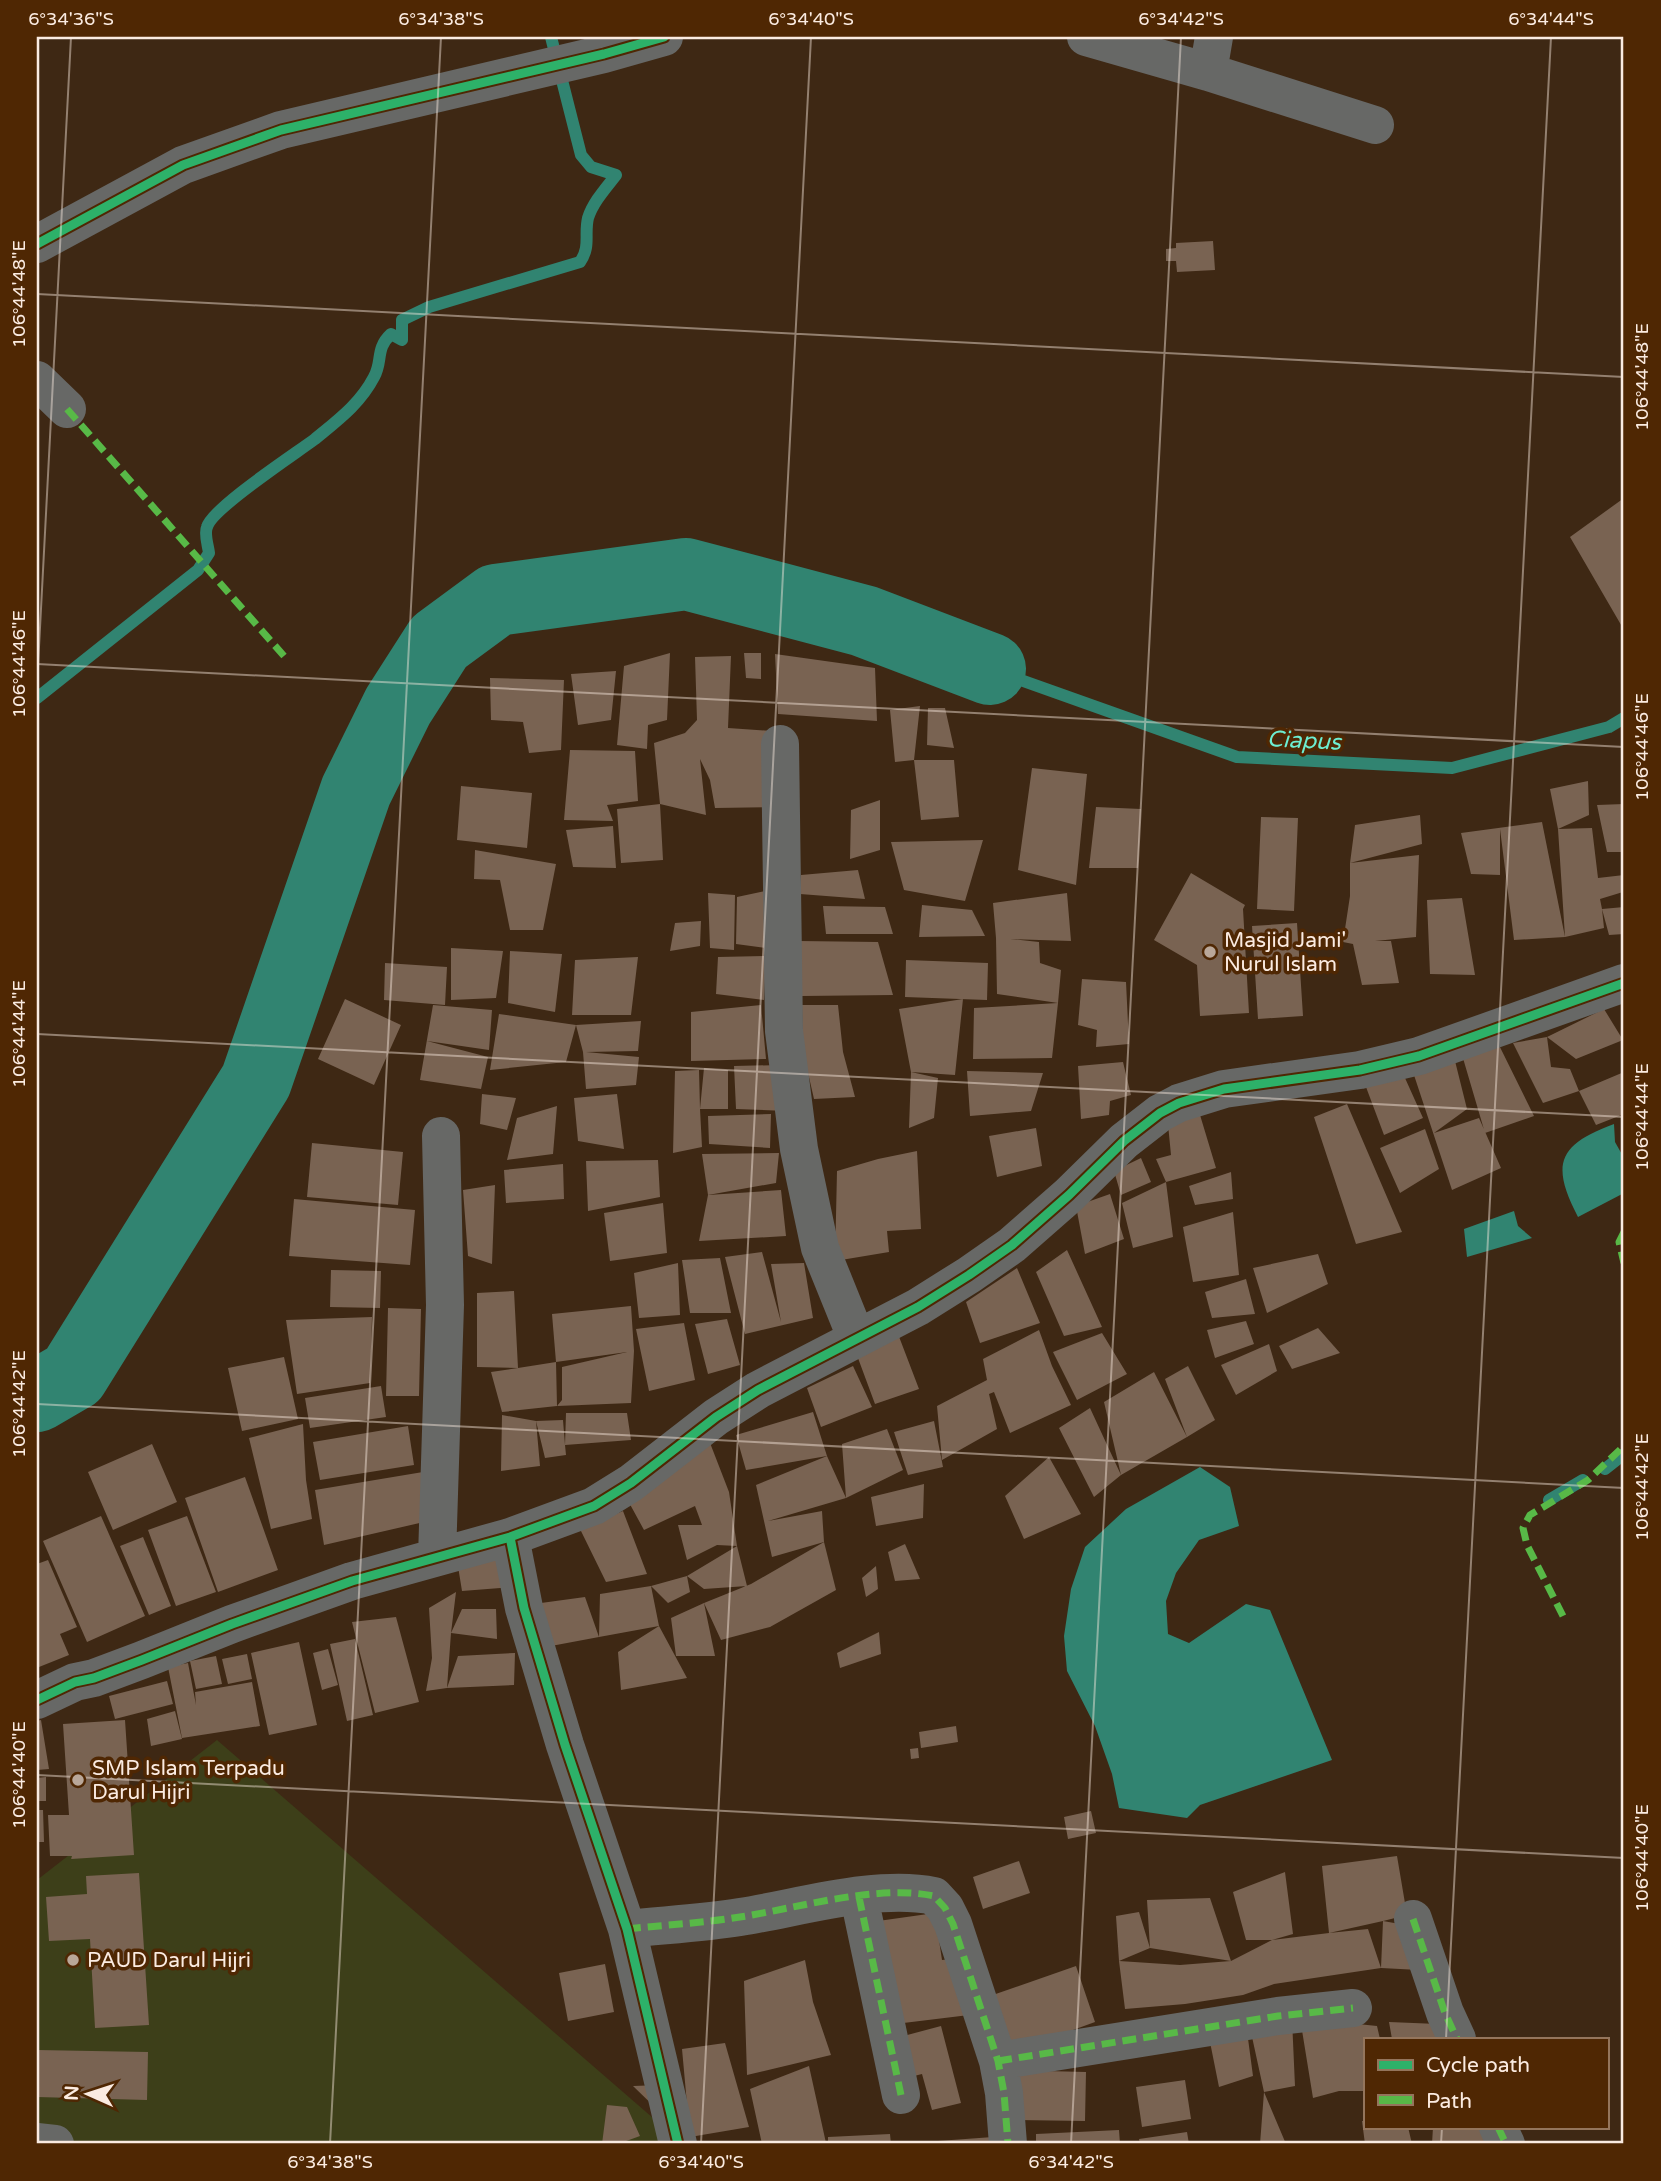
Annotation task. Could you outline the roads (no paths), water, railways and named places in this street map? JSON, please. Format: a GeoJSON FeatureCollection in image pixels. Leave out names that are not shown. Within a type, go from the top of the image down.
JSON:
{"type":"FeatureCollection","features":[{"type":"Feature","properties":{"kind":"street"},"geometry":{"type":"LineString","coordinates":[[37,244],[183,165],[281,130],[664,37]]}},
{"type":"Feature","properties":{"kind":"street"},"geometry":{"type":"LineString","coordinates":[[1086,37],[1211,54],[1375,125]]}},
{"type":"Feature","properties":{"kind":"street"},"geometry":{"type":"LineString","coordinates":[[37,380],[67,409]]}},
{"type":"Feature","properties":{"kind":"street"},"geometry":{"type":"LineString","coordinates":[[780,744],[786,1044],[800,1149],[820,1248],[856,1337]]}},
{"type":"Feature","properties":{"kind":"street"},"geometry":{"type":"LineString","coordinates":[[37,1700],[75,1682],[93,1678],[352,1581],[510,1537],[568,1516],[611,1496],[737,1404],[856,1337],[918,1307],[1012,1245],[1069,1195],[1124,1141],[1160,1113],[1179,1103],[1224,1089],[1360,1070],[1419,1056],[1624,983]]}},
{"type":"Feature","properties":{"kind":"street"},"geometry":{"type":"LineString","coordinates":[[437,1557],[445,1304],[441,1136]]}},
{"type":"Feature","properties":{"kind":"street"},"geometry":{"type":"LineString","coordinates":[[510,1537],[524,1608],[561,1733],[627,1929],[678,2144]]}},
{"type":"Feature","properties":{"kind":"street"},"geometry":{"type":"LineString","coordinates":[[627,1929],[737,1917],[859,1896],[920,1893],[934,1896],[945,1908],[960,1943],[998,2061],[1004,2093],[1008,2144]]}},
{"type":"Feature","properties":{"kind":"street"},"geometry":{"type":"LineString","coordinates":[[859,1896],[901,2095]]}},
{"type":"Feature","properties":{"kind":"street"},"geometry":{"type":"LineString","coordinates":[[1413,1919],[1457,2038]]}},
{"type":"Feature","properties":{"kind":"street"},"geometry":{"type":"LineString","coordinates":[[998,2061],[1278,2016],[1353,2008]]}},
{"type":"Feature","properties":{"kind":"street"},"geometry":{"type":"LineString","coordinates":[[1498,2128],[1506,2144]]}},
{"type":"Feature","properties":{"kind":"street"},"geometry":{"type":"LineString","coordinates":[[37,2142],[55,2144]]}},
{"type":"Feature","properties":{"kind":"water"},"geometry":{"type":"Polygon","coordinates":[[[1614,1124],[1615,1142],[1624,1158],[1624,1193],[1578,1217],[1564,1183],[1562,1170],[1565,1159],[1570,1149],[1581,1140],[1614,1124]]]}},
{"type":"Feature","properties":{"kind":"water"},"geometry":{"type":"Polygon","coordinates":[[[1514,1211],[1518,1226],[1532,1238],[1467,1257],[1464,1229],[1514,1211]]]}},
{"type":"Feature","properties":{"kind":"water"},"geometry":{"type":"Polygon","coordinates":[[[1200,1467],[1230,1487],[1239,1526],[1199,1540],[1176,1573],[1166,1601],[1168,1634],[1189,1643],[1246,1604],[1270,1610],[1332,1760],[1200,1805],[1187,1818],[1119,1808],[1112,1774],[1095,1726],[1067,1671],[1064,1636],[1071,1589],[1085,1547],[1126,1509],[1200,1467]]]}},
{"type":"Feature","properties":{"kind":"waterway"},"geometry":{"type":"LineString","coordinates":[[37,698],[198,570],[209,553],[206,530],[212,518],[273,468],[315,439],[355,403],[374,377],[386,339],[391,334],[402,340],[402,320],[429,307],[580,262],[585,251],[590,212],[616,175],[591,167],[581,155],[551,37]]}},
{"type":"Feature","properties":{"kind":"waterway"},"geometry":{"type":"LineString","coordinates":[[37,1396],[73,1375],[256,1081],[356,791],[398,706],[439,642],[496,600],[686,574],[864,621],[990,669]]}},
{"type":"Feature","properties":{"kind":"waterway","name":"Ciapus"},"geometry":{"type":"LineString","coordinates":[[990,669],[1237,757],[1452,768],[1609,727],[1624,718]]}},
{"type":"Feature","properties":{"kind":"waterway"},"geometry":{"type":"LineString","coordinates":[[1605,1469],[1624,1454]]}},
{"type":"Feature","properties":{"kind":"waterway"},"geometry":{"type":"LineString","coordinates":[[1549,1500],[1583,1480]]}},
{"type":"Feature","properties":{"kind":"place","name":"Masjid Jami' Nurul Islam"},"geometry":{"type":"Point","coordinates":[1210,952]}},
{"type":"Feature","properties":{"kind":"place","name":"SMP Islam Terpadu Darul Hijri"},"geometry":{"type":"Point","coordinates":[78,1780]}},
{"type":"Feature","properties":{"kind":"place","name":"PAUD Darul Hijri"},"geometry":{"type":"Point","coordinates":[73,1960]}}]}
